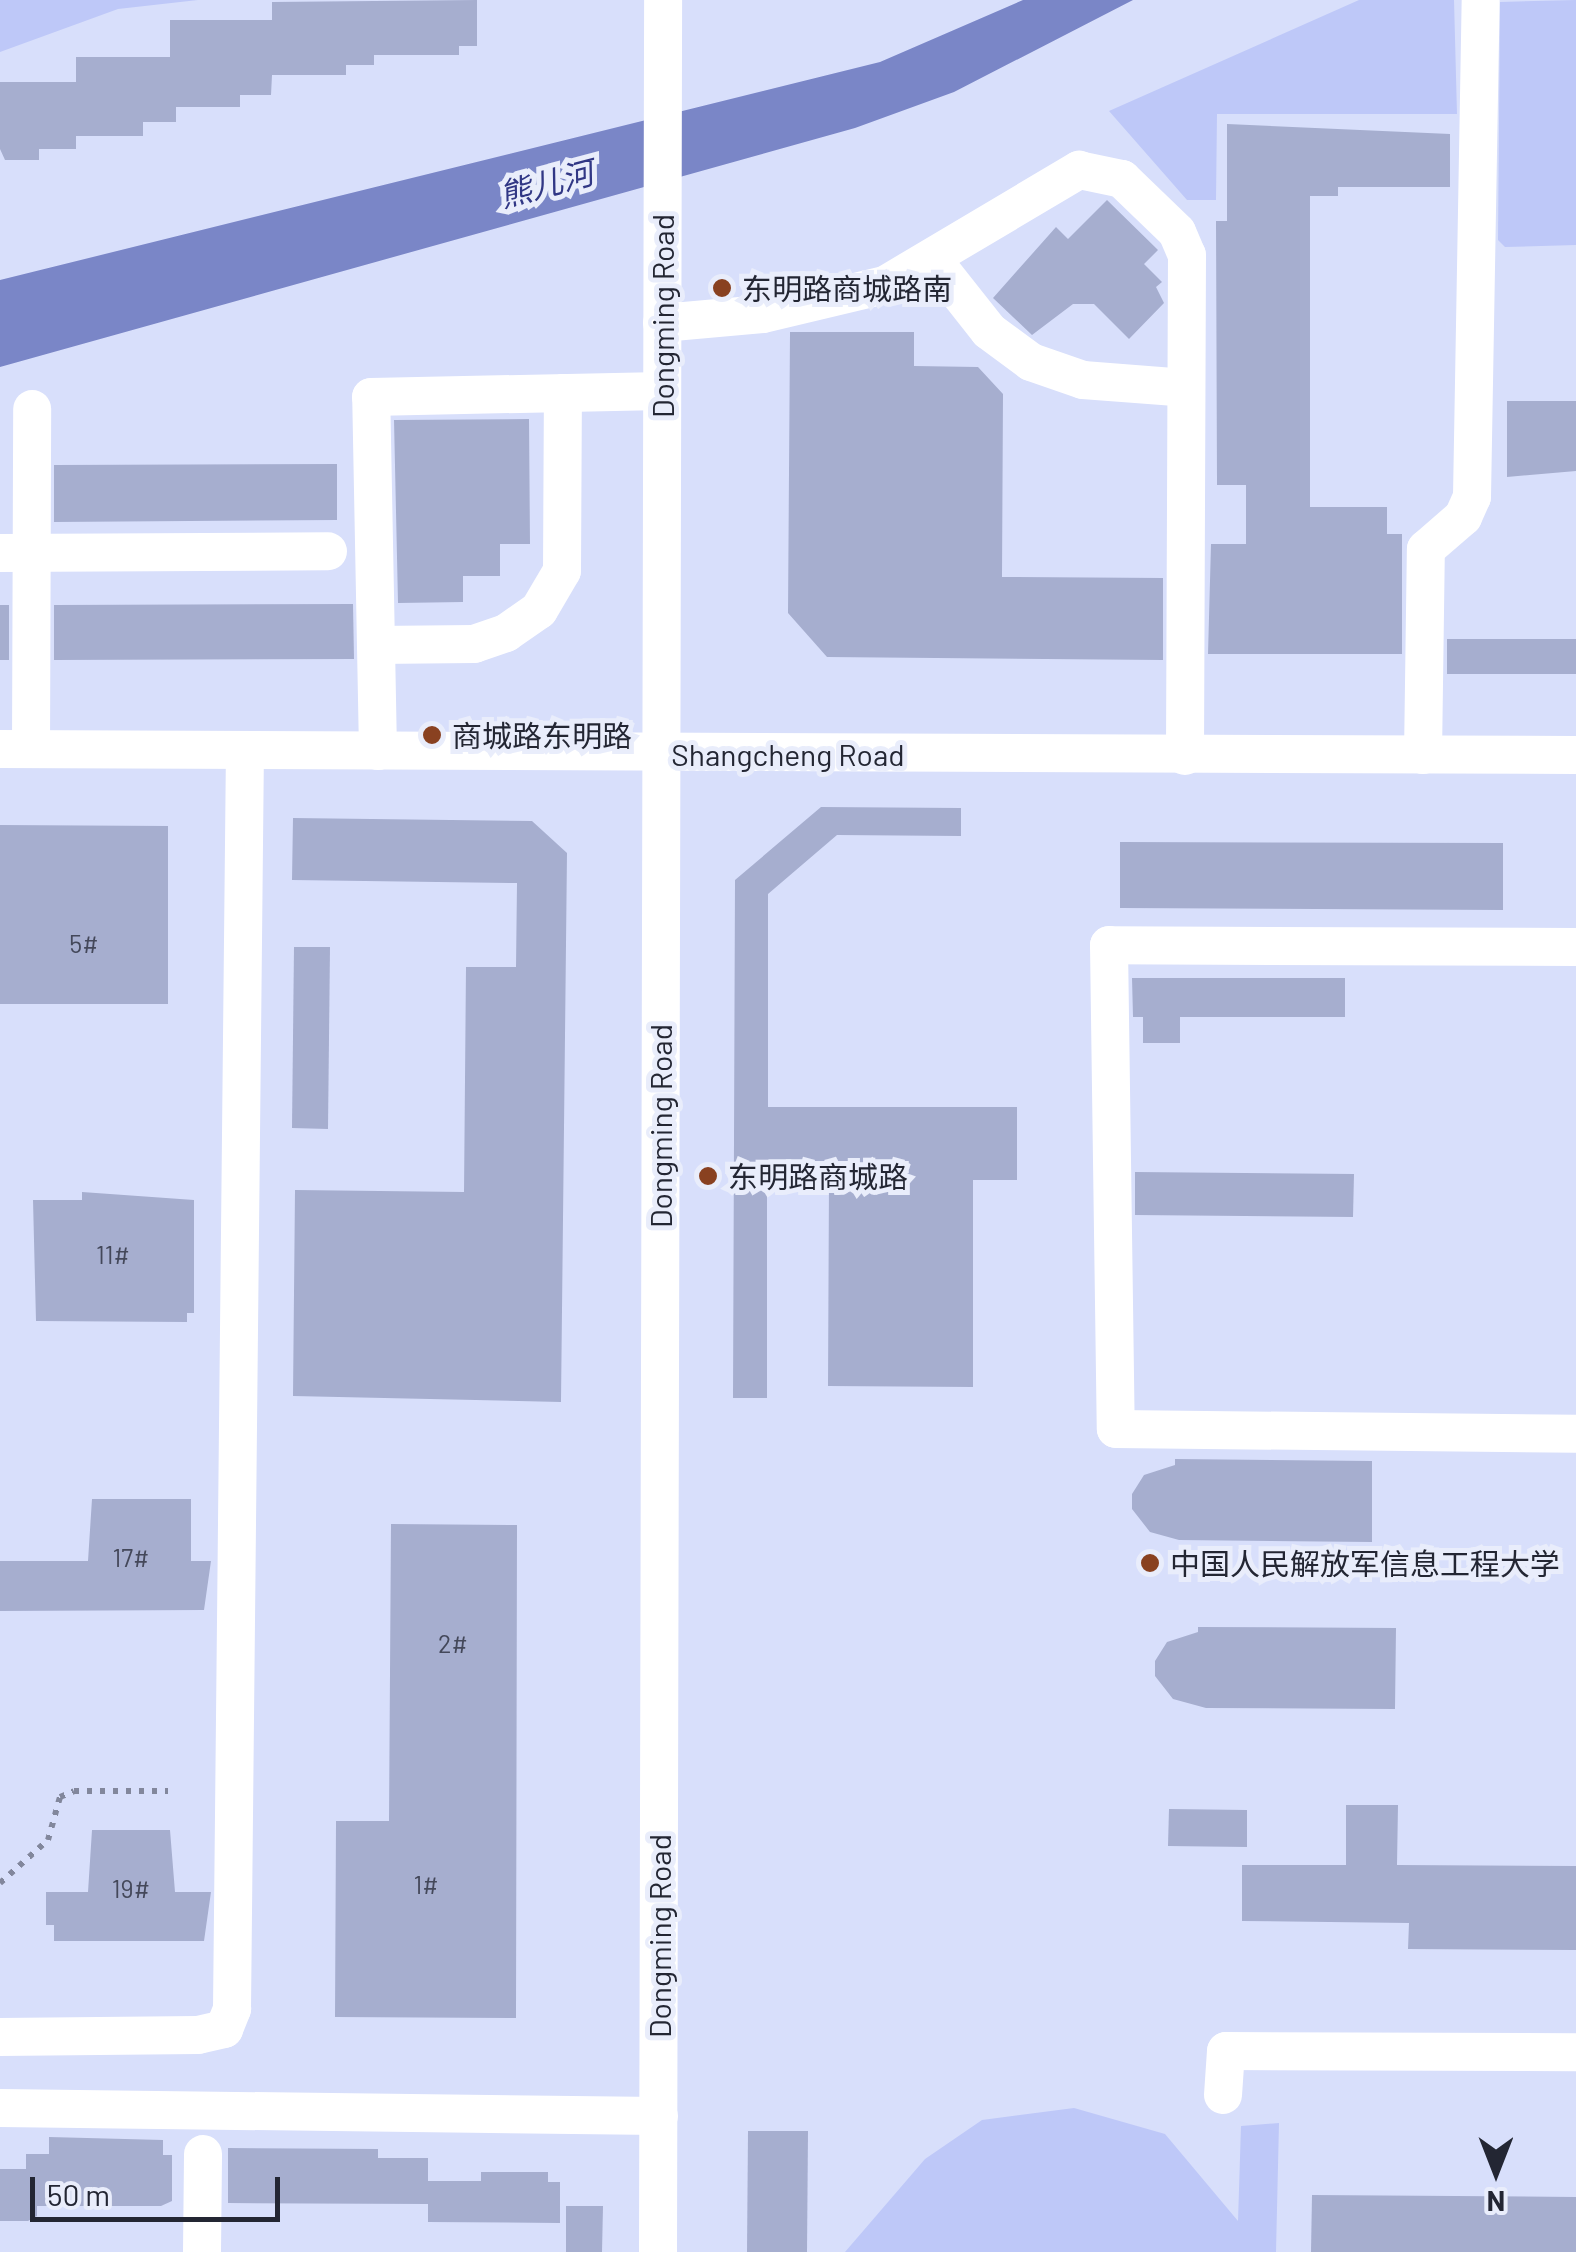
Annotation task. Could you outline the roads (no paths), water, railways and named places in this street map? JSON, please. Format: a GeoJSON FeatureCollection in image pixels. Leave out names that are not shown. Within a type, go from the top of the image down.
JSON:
{"type":"FeatureCollection","features":[{"type":"Feature","properties":{"kind":"street","name":"Dongming Road"},"geometry":{"type":"LineString","coordinates":[[658,2252],[662,0]]}},
{"type":"Feature","properties":{"kind":"street"},"geometry":{"type":"LineString","coordinates":[[1423,755],[1426,548],[1463,516],[1472,497],[1481,0]]}},
{"type":"Feature","properties":{"kind":"street"},"geometry":{"type":"LineString","coordinates":[[662,323],[781,310],[885,284],[933,260],[1079,170],[1122,179],[1177,232],[1187,255],[1185,756]]}},
{"type":"Feature","properties":{"kind":"street"},"geometry":{"type":"LineString","coordinates":[[933,260],[988,331],[1030,362],[1082,380],[1186,388]]}},
{"type":"Feature","properties":{"kind":"street"},"geometry":{"type":"LineString","coordinates":[[378,751],[371,397],[662,391]]}},
{"type":"Feature","properties":{"kind":"street"},"geometry":{"type":"LineString","coordinates":[[376,645],[474,644],[506,633],[539,610],[562,571],[563,394]]}},
{"type":"Feature","properties":{"kind":"street"},"geometry":{"type":"LineString","coordinates":[[16,749],[16,552],[32,409]]}},
{"type":"Feature","properties":{"kind":"street"},"geometry":{"type":"LineString","coordinates":[[16,552],[328,551]]}},
{"type":"Feature","properties":{"kind":"street","name":"Shangcheng Road"},"geometry":{"type":"LineString","coordinates":[[16,749],[1576,755]]}},
{"type":"Feature","properties":{"kind":"street"},"geometry":{"type":"LineString","coordinates":[[0,2037],[198,2035],[224,2028],[232,2009],[245,751]]}},
{"type":"Feature","properties":{"kind":"street"},"geometry":{"type":"LineString","coordinates":[[1576,947],[1110,945],[1116,1429],[1576,1434]]}},
{"type":"Feature","properties":{"kind":"street"},"geometry":{"type":"LineString","coordinates":[[1223,2095],[1226,2051],[1576,2052]]}},
{"type":"Feature","properties":{"kind":"street"},"geometry":{"type":"LineString","coordinates":[[0,2108],[658,2116]]}},
{"type":"Feature","properties":{"kind":"street"},"geometry":{"type":"LineString","coordinates":[[202,2252],[203,2154]]}},
{"type":"Feature","properties":{"kind":"water","name":"熊儿河"},"geometry":{"type":"Polygon","coordinates":[[[1023,0],[1133,0],[954,92],[855,128],[0,367],[0,280],[880,62],[1023,0]]]}},
{"type":"Feature","properties":{"kind":"place","name":"东明路商城路南"},"geometry":{"type":"Point","coordinates":[722,288]}},
{"type":"Feature","properties":{"kind":"place","name":"商城路东明路"},"geometry":{"type":"Point","coordinates":[432,735]}},
{"type":"Feature","properties":{"kind":"place","name":"东明路商城路"},"geometry":{"type":"Point","coordinates":[708,1176]}},
{"type":"Feature","properties":{"kind":"place","name":"中国人民解放军信息工程大学"},"geometry":{"type":"Point","coordinates":[1150,1563]}}]}
